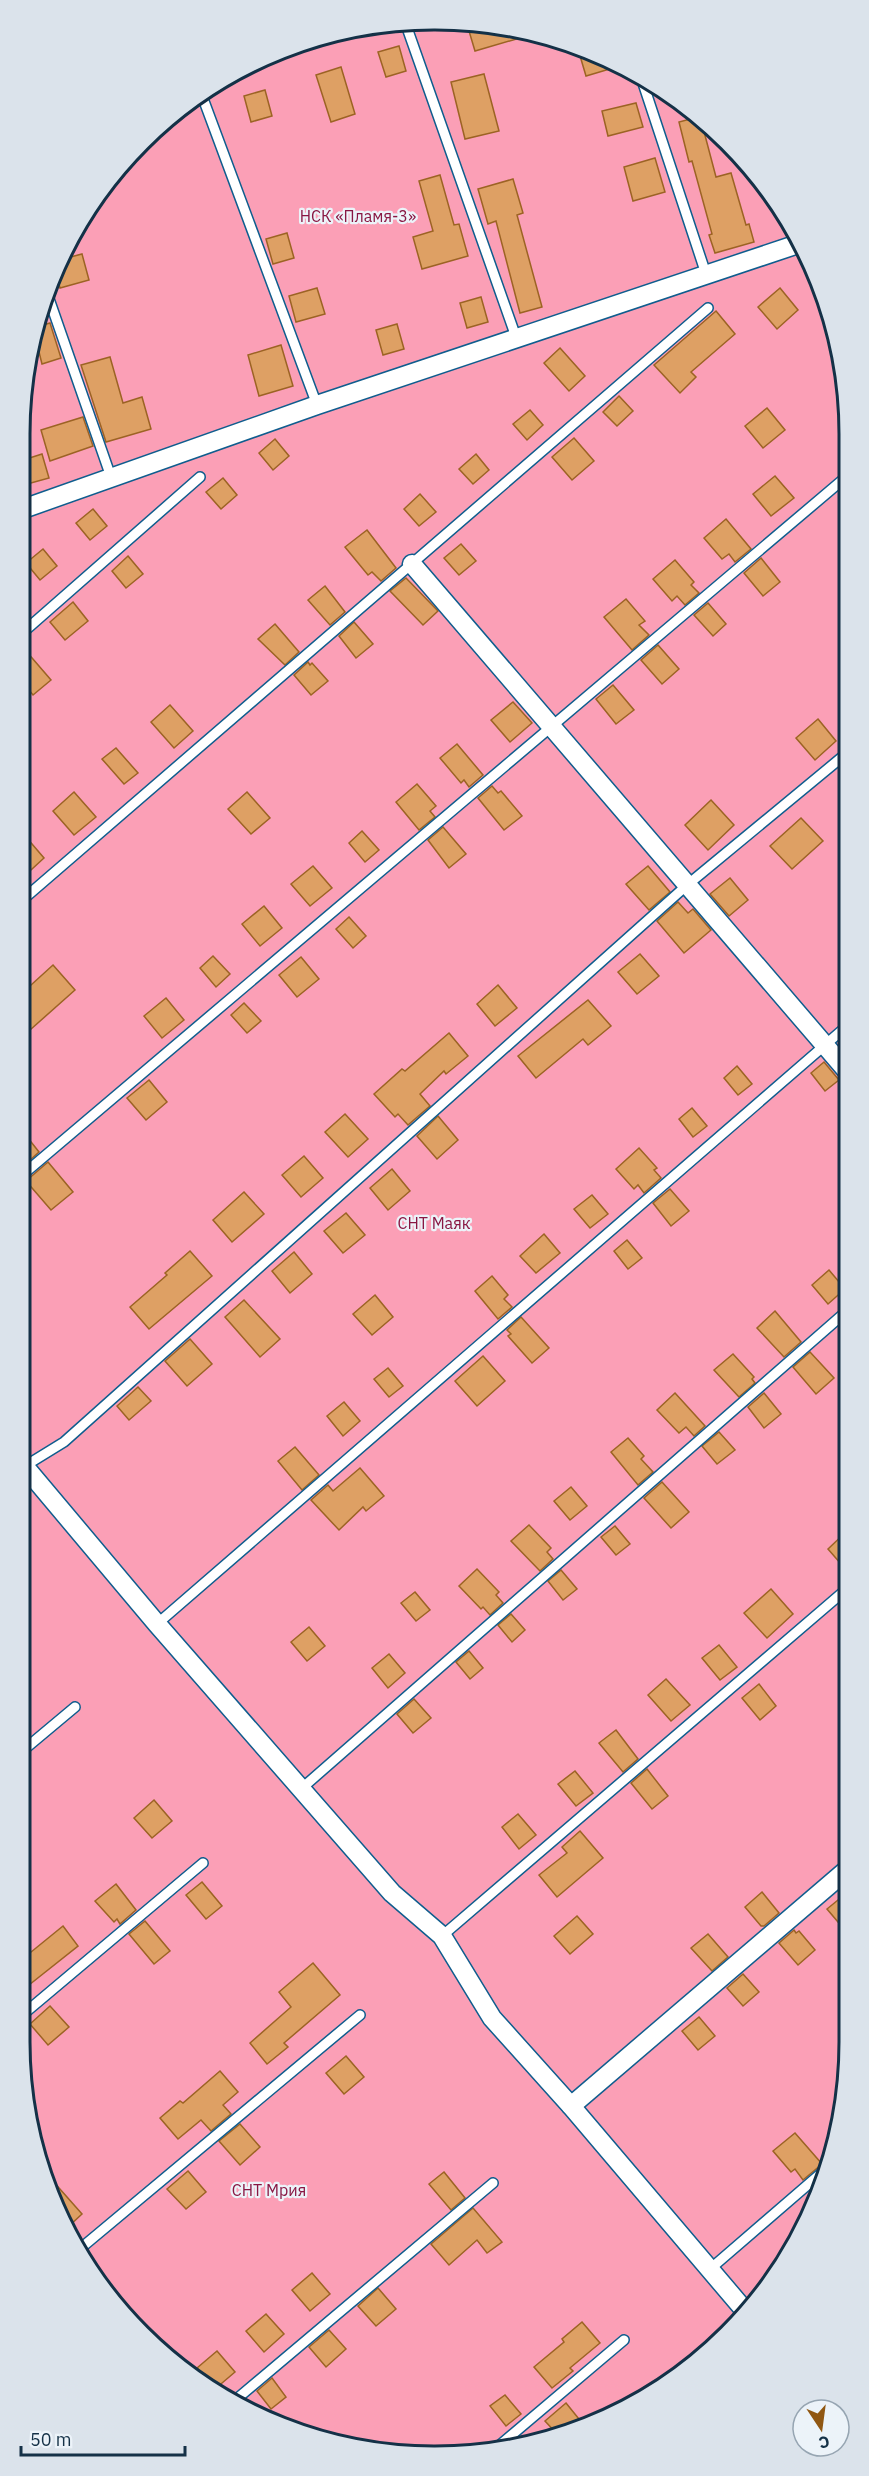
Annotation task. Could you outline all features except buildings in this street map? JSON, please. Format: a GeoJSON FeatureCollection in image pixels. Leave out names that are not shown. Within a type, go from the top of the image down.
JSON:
{"type":"FeatureCollection","features":[{"type":"Feature","properties":{"kind":"street"},"geometry":{"type":"LineString","coordinates":[[30,506],[317,405],[792,246]]}},
{"type":"Feature","properties":{"kind":"street"},"geometry":{"type":"LineString","coordinates":[[412,564],[839,1062]]}},
{"type":"Feature","properties":{"kind":"street"},"geometry":{"type":"LineString","coordinates":[[30,1473],[157,1624],[392,1893],[442,1936],[492,2018],[571,2106],[741,2306]]}},
{"type":"Feature","properties":{"kind":"street"},"geometry":{"type":"LineString","coordinates":[[571,2106],[839,1877]]}},
{"type":"Feature","properties":{"kind":"lane"},"geometry":{"type":"LineString","coordinates":[[408,31],[516,337]]}},
{"type":"Feature","properties":{"kind":"lane"},"geometry":{"type":"LineString","coordinates":[[645,89],[706,274]]}},
{"type":"Feature","properties":{"kind":"lane"},"geometry":{"type":"LineString","coordinates":[[204,102],[317,405]]}},
{"type":"Feature","properties":{"kind":"lane"},"geometry":{"type":"LineString","coordinates":[[51,304],[111,477]]}},
{"type":"Feature","properties":{"kind":"lane"},"geometry":{"type":"LineString","coordinates":[[30,893],[708,308]]}},
{"type":"Feature","properties":{"kind":"lane"},"geometry":{"type":"LineString","coordinates":[[30,627],[200,477]]}},
{"type":"Feature","properties":{"kind":"lane"},"geometry":{"type":"LineString","coordinates":[[30,1168],[549,726],[839,483]]}},
{"type":"Feature","properties":{"kind":"lane"},"geometry":{"type":"LineString","coordinates":[[30,1460],[64,1442],[686,886],[839,760]]}},
{"type":"Feature","properties":{"kind":"lane"},"geometry":{"type":"LineString","coordinates":[[157,1624],[839,1033]]}},
{"type":"Feature","properties":{"kind":"lane"},"geometry":{"type":"LineString","coordinates":[[301,1789],[839,1318]]}},
{"type":"Feature","properties":{"kind":"lane"},"geometry":{"type":"LineString","coordinates":[[442,1936],[839,1596]]}},
{"type":"Feature","properties":{"kind":"lane"},"geometry":{"type":"LineString","coordinates":[[30,1745],[75,1707]]}},
{"type":"Feature","properties":{"kind":"lane"},"geometry":{"type":"LineString","coordinates":[[30,2009],[203,1863]]}},
{"type":"Feature","properties":{"kind":"lane"},"geometry":{"type":"LineString","coordinates":[[85,2245],[360,2015]]}},
{"type":"Feature","properties":{"kind":"lane"},"geometry":{"type":"LineString","coordinates":[[709,2270],[815,2178]]}},
{"type":"Feature","properties":{"kind":"lane"},"geometry":{"type":"LineString","coordinates":[[239,2396],[493,2183]]}},
{"type":"Feature","properties":{"kind":"lane"},"geometry":{"type":"LineString","coordinates":[[507,2439],[624,2340]]}},
{"type":"Feature","properties":{"kind":"green space","name":"СНТ Маяк"},"geometry":{"type":"Polygon","coordinates":[[[461,31],[487,33],[539,44],[565,51],[637,84],[701,130],[739,168],[785,232],[808,280],[818,304],[836,382],[839,434],[839,2042],[836,2094],[825,2146],[808,2196],[785,2244],[771,2266],[721,2328],[659,2378],[637,2392],[589,2415],[539,2432],[487,2443],[461,2445],[382,2443],[304,2425],[256,2404],[210,2378],[148,2328],[98,2266],[84,2244],[61,2196],[44,2146],[33,2094],[31,2068],[30,434],[33,382],[44,330],[51,304],[72,256],[84,232],[114,188],[148,148],[168,130],[232,84],[304,51],[382,33],[461,31]]]}},
{"type":"Feature","properties":{"kind":"park label","name":"НСК «Пламя-3»"},"geometry":{"type":"Point","coordinates":[358,216]}},
{"type":"Feature","properties":{"kind":"park label","name":"СНТ Мрия"},"geometry":{"type":"Point","coordinates":[269,2190]}}]}
